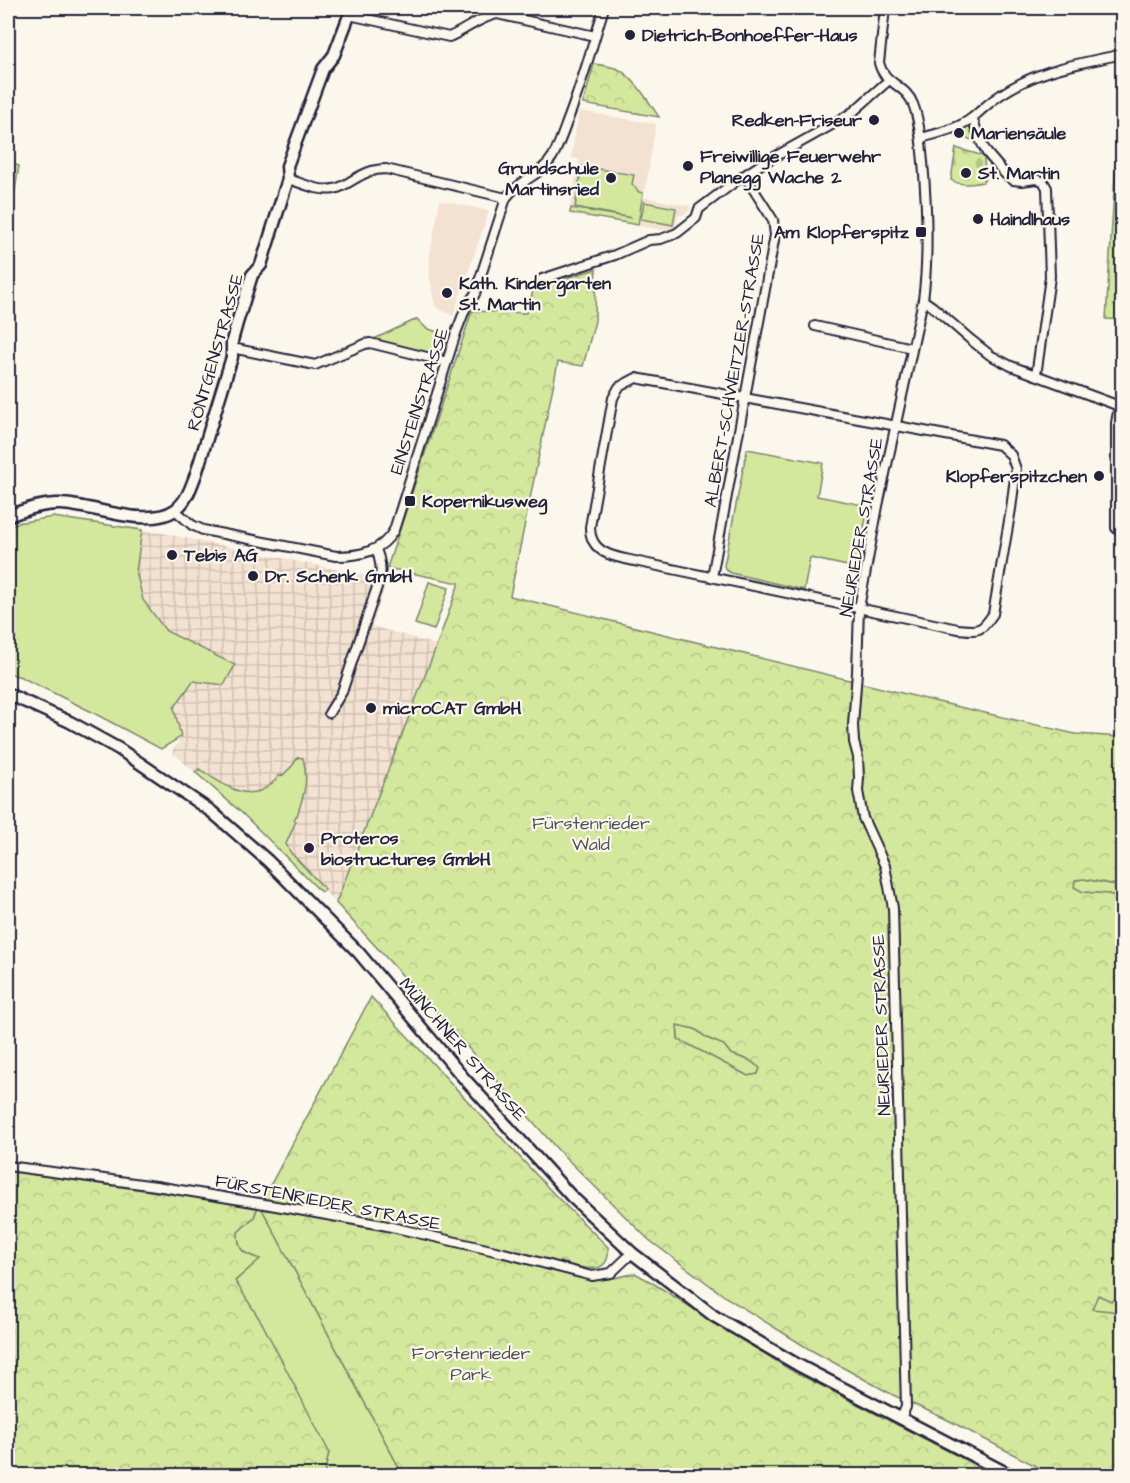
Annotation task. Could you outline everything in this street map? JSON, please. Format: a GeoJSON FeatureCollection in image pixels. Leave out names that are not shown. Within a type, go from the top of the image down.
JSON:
{"type":"FeatureCollection","features":[{"type":"Feature","properties":{"kind":"main road","name":"RÖNTGENSTRASSE"},"geometry":{"type":"LineString","coordinates":[[175,510],[189,492],[196,474],[232,357],[232,340],[237,322],[252,275],[261,265],[288,179],[286,166],[321,73],[334,55],[351,11]]}},
{"type":"Feature","properties":{"kind":"main road"},"geometry":{"type":"LineString","coordinates":[[8,516],[56,504],[148,517],[175,510]]}},
{"type":"Feature","properties":{"kind":"main road","name":"MÜNCHNER STRASSE"},"geometry":{"type":"LineString","coordinates":[[8,693],[70,722],[119,749],[212,812],[268,861],[359,953],[461,1075],[571,1196],[632,1253],[714,1316],[798,1365],[1012,1476]]}},
{"type":"Feature","properties":{"kind":"street"},"geometry":{"type":"LineString","coordinates":[[288,179],[332,190],[366,172],[386,169],[506,198],[519,184],[544,168],[554,156],[574,105],[604,8]]}},
{"type":"Feature","properties":{"kind":"street"},"geometry":{"type":"LineString","coordinates":[[542,279],[615,255],[649,240],[661,239],[677,233],[696,218],[699,209],[760,165],[837,122],[859,106],[889,80],[881,71],[879,63],[885,8]]}},
{"type":"Feature","properties":{"kind":"street"},"geometry":{"type":"LineString","coordinates":[[351,11],[449,37],[488,16],[497,14],[595,36]]}},
{"type":"Feature","properties":{"kind":"street"},"geometry":{"type":"LineString","coordinates":[[921,138],[955,128],[1021,83],[1067,66],[1122,54]]}},
{"type":"Feature","properties":{"kind":"street","name":"NEURIEDER STRASSE"},"geometry":{"type":"LineString","coordinates":[[889,80],[911,98],[921,138],[927,215],[925,283],[859,608],[853,725],[858,757],[858,791],[863,818],[885,866],[893,908],[905,1332],[906,1407],[901,1418]]}},
{"type":"Feature","properties":{"kind":"street"},"geometry":{"type":"LineString","coordinates":[[972,118],[987,153],[1013,180],[1036,179],[1043,181],[1047,188],[1050,277],[1035,375]]}},
{"type":"Feature","properties":{"kind":"street","name":"ALBERT-SCHWEITZER-STRASSE"},"geometry":{"type":"LineString","coordinates":[[712,577],[775,235],[773,220],[745,176]]}},
{"type":"Feature","properties":{"kind":"street","name":"EINSTEINSTRASSE"},"geometry":{"type":"LineString","coordinates":[[376,549],[387,541],[394,531],[447,362],[466,307],[475,294],[506,198]]}},
{"type":"Feature","properties":{"kind":"street"},"geometry":{"type":"LineString","coordinates":[[923,300],[990,355],[1011,366],[1121,406],[1116,423],[1116,528],[1122,533]]}},
{"type":"Feature","properties":{"kind":"street"},"geometry":{"type":"LineString","coordinates":[[815,326],[912,348]]}},
{"type":"Feature","properties":{"kind":"street"},"geometry":{"type":"LineString","coordinates":[[232,348],[315,365],[370,343],[447,362]]}},
{"type":"Feature","properties":{"kind":"street"},"geometry":{"type":"LineString","coordinates":[[636,378],[745,398],[1000,445],[1011,455],[1016,469],[1011,509],[993,614],[984,627],[973,630],[958,629],[613,556],[602,551],[592,540],[590,527],[614,398],[619,387],[636,378]]}},
{"type":"Feature","properties":{"kind":"street"},"geometry":{"type":"LineString","coordinates":[[175,510],[192,525],[234,537],[336,556],[359,555],[376,549],[381,566],[380,578],[342,692],[328,713]]}},
{"type":"Feature","properties":{"kind":"street","name":"FÜRSTENRIEDER STRASSE"},"geometry":{"type":"LineString","coordinates":[[8,1166],[226,1197],[383,1225],[504,1252],[592,1276],[611,1273],[632,1253]]}},
{"type":"Feature","properties":{"kind":"shaded area","name":"Grundschule Martinsried"},"geometry":{"type":"Polygon","coordinates":[[[579,111],[656,124],[644,197],[690,206],[689,211],[678,215],[675,232],[569,214],[579,159],[571,158],[579,111]]]}},
{"type":"Feature","properties":{"kind":"shaded area"},"geometry":{"type":"Polygon","coordinates":[[[440,200],[489,211],[453,316],[435,307],[430,279],[430,254],[440,200]]]}},
{"type":"Feature","properties":{"kind":"shaded area"},"geometry":{"type":"Polygon","coordinates":[[[142,530],[387,580],[372,626],[437,645],[336,903],[247,817],[172,752],[181,737],[174,708],[193,680],[224,685],[234,666],[166,631],[143,600],[136,571],[142,530]]]}},
{"type":"Feature","properties":{"kind":"green space"},"geometry":{"type":"Polygon","coordinates":[[[594,64],[615,68],[624,73],[641,91],[659,117],[583,104],[594,64]]]}},
{"type":"Feature","properties":{"kind":"green space"},"geometry":{"type":"Polygon","coordinates":[[[1122,64],[1122,320],[1106,319],[1122,64]]]}},
{"type":"Feature","properties":{"kind":"green space"},"geometry":{"type":"Polygon","coordinates":[[[970,125],[973,140],[953,135],[953,132],[970,125]]]}},
{"type":"Feature","properties":{"kind":"green space"},"geometry":{"type":"Polygon","coordinates":[[[956,148],[984,156],[985,179],[983,182],[962,184],[951,180],[956,148]]]}},
{"type":"Feature","properties":{"kind":"green space"},"geometry":{"type":"Polygon","coordinates":[[[8,162],[19,166],[8,233],[8,162]]]}},
{"type":"Feature","properties":{"kind":"green space"},"geometry":{"type":"Polygon","coordinates":[[[582,166],[634,175],[632,184],[643,193],[638,225],[570,213],[571,208],[632,218],[575,207],[582,166]]]}},
{"type":"Feature","properties":{"kind":"green space"},"geometry":{"type":"Polygon","coordinates":[[[644,202],[676,208],[673,225],[641,219],[644,202]]]}},
{"type":"Feature","properties":{"kind":"green space","name":"Fürstenrieder Wald"},"geometry":{"type":"Polygon","coordinates":[[[596,269],[595,321],[583,366],[558,362],[510,596],[1075,734],[1122,737],[1122,886],[1084,879],[1075,880],[1074,887],[1083,892],[1108,894],[1122,898],[1122,1296],[1111,1301],[1098,1295],[1092,1309],[1112,1311],[1122,1316],[1122,1475],[1053,1475],[946,1419],[893,1395],[809,1349],[727,1298],[649,1240],[558,1150],[336,903],[459,583],[387,568],[472,311],[526,313],[534,288],[596,269]],[[677,1025],[678,1039],[748,1076],[758,1074],[760,1068],[749,1060],[731,1054],[724,1045],[707,1038],[695,1029],[677,1025]]]}},
{"type":"Feature","properties":{"kind":"green space"},"geometry":{"type":"Polygon","coordinates":[[[417,319],[426,328],[446,335],[448,340],[444,353],[439,356],[377,342],[374,339],[417,319]]]}},
{"type":"Feature","properties":{"kind":"green space"},"geometry":{"type":"Polygon","coordinates":[[[747,449],[823,463],[817,496],[868,506],[857,568],[810,558],[804,590],[726,570],[724,566],[747,449]]]}},
{"type":"Feature","properties":{"kind":"green space"},"geometry":{"type":"Polygon","coordinates":[[[53,517],[142,530],[136,571],[143,600],[166,631],[235,665],[224,685],[193,681],[174,708],[181,737],[161,749],[90,711],[21,677],[8,673],[8,528],[17,523],[53,517]]]}},
{"type":"Feature","properties":{"kind":"green space"},"geometry":{"type":"Polygon","coordinates":[[[429,582],[449,588],[434,630],[415,624],[429,582]]]}},
{"type":"Feature","properties":{"kind":"green space"},"geometry":{"type":"Polygon","coordinates":[[[298,757],[303,758],[306,774],[305,787],[294,820],[296,821],[286,844],[291,853],[325,889],[321,892],[243,814],[195,772],[199,769],[229,787],[249,793],[269,786],[293,765],[298,757]]]}},
{"type":"Feature","properties":{"kind":"green space"},"geometry":{"type":"Polygon","coordinates":[[[1084,879],[1122,886],[1122,898],[1108,894],[1083,892],[1074,888],[1075,880],[1084,879]]]}},
{"type":"Feature","properties":{"kind":"green space"},"geometry":{"type":"Polygon","coordinates":[[[371,997],[555,1195],[608,1247],[608,1257],[603,1265],[596,1268],[578,1267],[446,1235],[261,1199],[371,997]]]}},
{"type":"Feature","properties":{"kind":"green space"},"geometry":{"type":"Polygon","coordinates":[[[677,1025],[695,1029],[707,1038],[724,1045],[731,1054],[749,1060],[760,1068],[758,1074],[748,1076],[678,1039],[677,1025]]]}},
{"type":"Feature","properties":{"kind":"green space"},"geometry":{"type":"Polygon","coordinates":[[[8,1171],[258,1206],[254,1217],[238,1232],[238,1238],[242,1250],[260,1259],[235,1281],[262,1323],[329,1452],[324,1475],[8,1475],[8,1171]]]}},
{"type":"Feature","properties":{"kind":"green space"},"geometry":{"type":"Polygon","coordinates":[[[258,1206],[261,1207],[403,1475],[324,1475],[329,1452],[235,1281],[259,1259],[242,1251],[238,1232],[254,1217],[258,1206]]]}},
{"type":"Feature","properties":{"kind":"green space","name":"Forstenrieder Park"},"geometry":{"type":"Polygon","coordinates":[[[261,1207],[481,1250],[593,1280],[635,1273],[789,1369],[995,1475],[403,1475],[261,1207]]]}},
{"type":"Feature","properties":{"kind":"green space"},"geometry":{"type":"Polygon","coordinates":[[[1098,1295],[1111,1301],[1122,1296],[1122,1316],[1091,1309],[1098,1295]]]}},
{"type":"Feature","properties":{"kind":"place","name":"Dietrich-Bonhoeffer-Haus"},"geometry":{"type":"Point","coordinates":[630,35]}},
{"type":"Feature","properties":{"kind":"place","name":"Redken-Friseur"},"geometry":{"type":"Point","coordinates":[874,120]}},
{"type":"Feature","properties":{"kind":"place","name":"Mariensäule"},"geometry":{"type":"Point","coordinates":[959,133]}},
{"type":"Feature","properties":{"kind":"place","name":"Freiwillige Feuerwehr Planegg Wache 2"},"geometry":{"type":"Point","coordinates":[688,166]}},
{"type":"Feature","properties":{"kind":"place","name":"St. Martin"},"geometry":{"type":"Point","coordinates":[966,173]}},
{"type":"Feature","properties":{"kind":"place","name":"Grundschule Martinsried"},"geometry":{"type":"Point","coordinates":[611,178]}},
{"type":"Feature","properties":{"kind":"place","name":"Haindlhaus"},"geometry":{"type":"Point","coordinates":[978,219]}},
{"type":"Feature","properties":{"kind":"place","name":"Am Klopferspitz"},"geometry":{"type":"Point","coordinates":[921,232]}},
{"type":"Feature","properties":{"kind":"place","name":"Kath. Kindergarten St. Martin"},"geometry":{"type":"Point","coordinates":[447,293]}},
{"type":"Feature","properties":{"kind":"place","name":"Klopferspitzchen"},"geometry":{"type":"Point","coordinates":[1099,476]}},
{"type":"Feature","properties":{"kind":"place","name":"Kopernikusweg"},"geometry":{"type":"Point","coordinates":[410,501]}},
{"type":"Feature","properties":{"kind":"place","name":"Tebis AG"},"geometry":{"type":"Point","coordinates":[172,555]}},
{"type":"Feature","properties":{"kind":"place","name":"Dr. Schenk GmbH"},"geometry":{"type":"Point","coordinates":[253,576]}},
{"type":"Feature","properties":{"kind":"place","name":"microCAT GmbH"},"geometry":{"type":"Point","coordinates":[371,708]}},
{"type":"Feature","properties":{"kind":"place","name":"Proteros biostructures GmbH"},"geometry":{"type":"Point","coordinates":[309,848]}}]}
